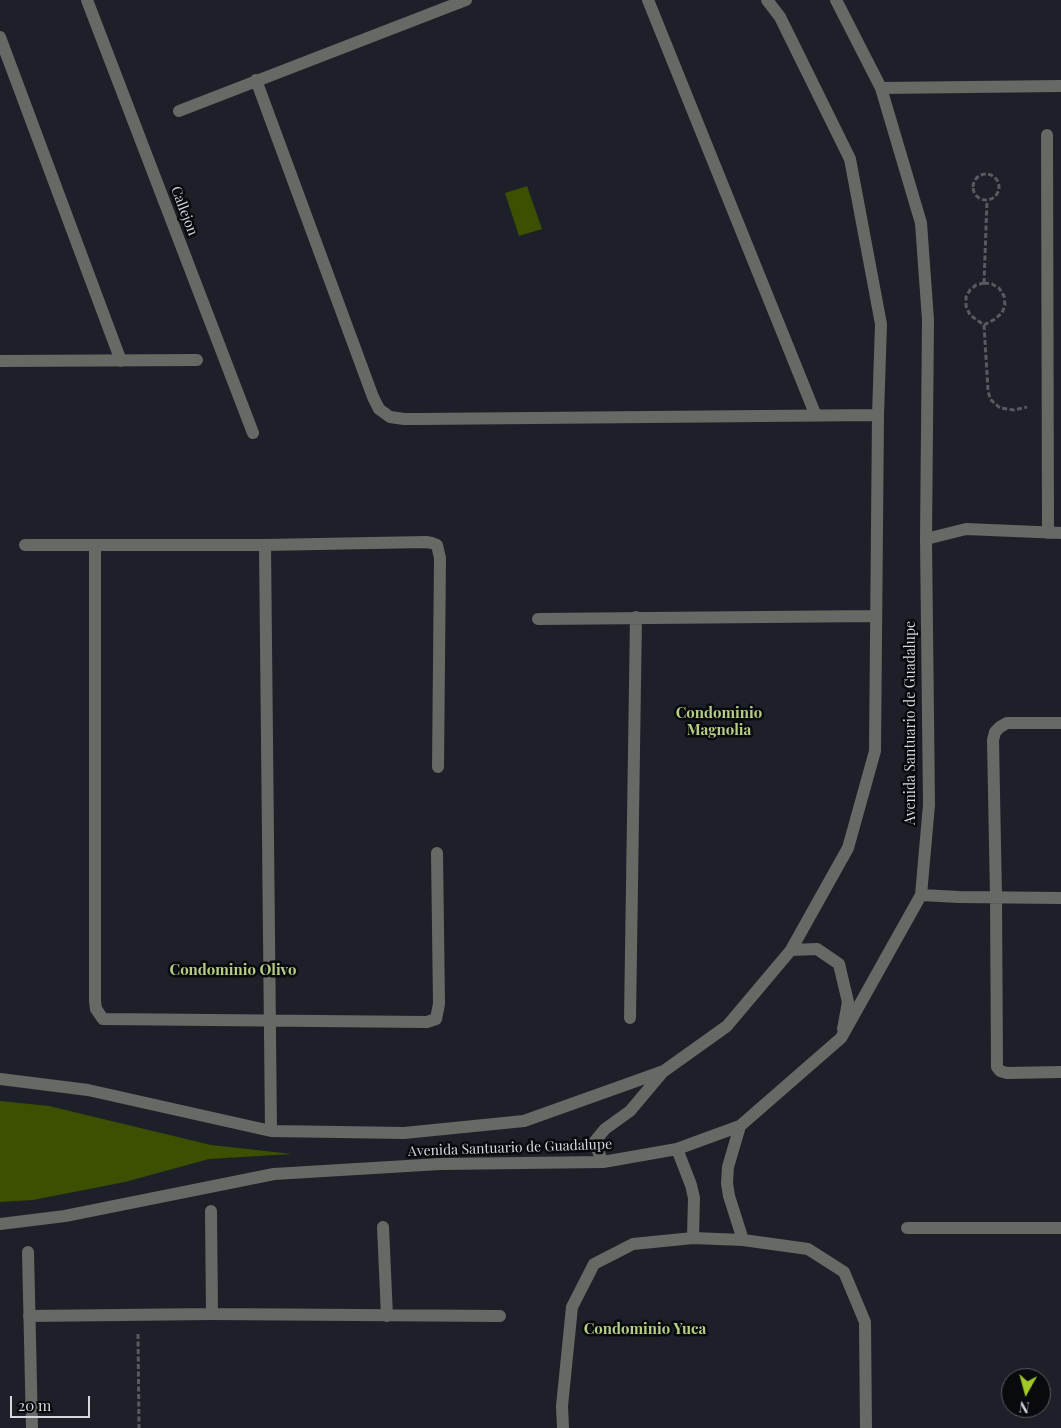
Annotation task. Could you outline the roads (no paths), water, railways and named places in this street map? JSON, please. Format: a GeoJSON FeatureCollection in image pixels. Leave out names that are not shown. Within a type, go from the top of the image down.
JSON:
{"type":"FeatureCollection","features":[{"type":"Feature","properties":{"kind":"street","name":"Callejon"},"geometry":{"type":"LineString","coordinates":[[87,0],[253,433]]}},
{"type":"Feature","properties":{"kind":"street"},"geometry":{"type":"LineString","coordinates":[[180,111],[466,0]]}},
{"type":"Feature","properties":{"kind":"street"},"geometry":{"type":"LineString","coordinates":[[648,0],[816,416]]}},
{"type":"Feature","properties":{"kind":"street","name":"Avenida Santuario de Guadalupe"},"geometry":{"type":"LineString","coordinates":[[0,1078],[88,1090],[271,1131],[404,1132],[524,1121],[664,1071],[727,1026],[791,950],[848,848],[875,751],[878,415],[881,324],[850,159],[780,17],[767,0]]}},
{"type":"Feature","properties":{"kind":"street","name":"Avenida Santuario de Guadalupe"},"geometry":{"type":"LineString","coordinates":[[0,1224],[65,1216],[274,1174],[440,1164],[602,1162],[677,1149],[740,1126],[842,1038],[921,895],[929,805],[926,539],[928,320],[921,222],[881,88],[836,0]]}},
{"type":"Feature","properties":{"kind":"street"},"geometry":{"type":"LineString","coordinates":[[1,39],[121,361]]}},
{"type":"Feature","properties":{"kind":"street"},"geometry":{"type":"LineString","coordinates":[[256,80],[373,397],[379,409],[390,417],[418,420],[878,415]]}},
{"type":"Feature","properties":{"kind":"street"},"geometry":{"type":"LineString","coordinates":[[881,88],[1061,86]]}},
{"type":"Feature","properties":{"kind":"street"},"geometry":{"type":"LineString","coordinates":[[926,539],[966,529],[1055,533],[1048,402],[1047,135]]}},
{"type":"Feature","properties":{"kind":"street"},"geometry":{"type":"LineString","coordinates":[[0,361],[197,360]]}},
{"type":"Feature","properties":{"kind":"street"},"geometry":{"type":"LineString","coordinates":[[25,545],[265,545],[426,542],[437,545],[440,558],[438,767]]}},
{"type":"Feature","properties":{"kind":"street"},"geometry":{"type":"LineString","coordinates":[[95,545],[96,1009],[104,1018],[427,1022],[436,1018],[439,1004],[437,853]]}},
{"type":"Feature","properties":{"kind":"street"},"geometry":{"type":"LineString","coordinates":[[265,545],[271,1131]]}},
{"type":"Feature","properties":{"kind":"street"},"geometry":{"type":"LineString","coordinates":[[538,619],[876,616]]}},
{"type":"Feature","properties":{"kind":"street"},"geometry":{"type":"LineString","coordinates":[[630,1018],[636,617]]}},
{"type":"Feature","properties":{"kind":"street"},"geometry":{"type":"LineString","coordinates":[[1061,722],[1007,724],[1000,726],[992,740],[996,897],[997,1067],[1000,1071],[1006,1073],[1061,1072]]}},
{"type":"Feature","properties":{"kind":"street"},"geometry":{"type":"LineString","coordinates":[[921,895],[1061,898]]}},
{"type":"Feature","properties":{"kind":"street"},"geometry":{"type":"LineString","coordinates":[[791,950],[817,949],[839,964],[848,1002],[842,1038]]}},
{"type":"Feature","properties":{"kind":"street"},"geometry":{"type":"LineString","coordinates":[[602,1162],[596,1150],[595,1141],[605,1129],[630,1111],[664,1071]]}},
{"type":"Feature","properties":{"kind":"street"},"geometry":{"type":"LineString","coordinates":[[740,1126],[728,1167],[727,1183],[729,1196],[743,1240]]}},
{"type":"Feature","properties":{"kind":"street"},"geometry":{"type":"LineString","coordinates":[[677,1149],[694,1198],[693,1238]]}},
{"type":"Feature","properties":{"kind":"street"},"geometry":{"type":"LineString","coordinates":[[211,1210],[212,1314]]}},
{"type":"Feature","properties":{"kind":"street"},"geometry":{"type":"LineString","coordinates":[[383,1227],[387,1316]]}},
{"type":"Feature","properties":{"kind":"street"},"geometry":{"type":"LineString","coordinates":[[907,1228],[1061,1228]]}},
{"type":"Feature","properties":{"kind":"street"},"geometry":{"type":"LineString","coordinates":[[563,1428],[562,1406],[572,1307],[594,1264],[633,1244],[693,1238],[743,1240],[808,1248],[844,1272],[865,1322],[866,1428]]}},
{"type":"Feature","properties":{"kind":"street"},"geometry":{"type":"LineString","coordinates":[[28,1252],[32,1428]]}},
{"type":"Feature","properties":{"kind":"street"},"geometry":{"type":"LineString","coordinates":[[29,1316],[138,1314],[500,1316]]}},
{"type":"Feature","properties":{"kind":"district","name":"Condominio Magnolia"},"geometry":{"type":"Point","coordinates":[719,722]}},
{"type":"Feature","properties":{"kind":"district","name":"Condominio Olivo"},"geometry":{"type":"Point","coordinates":[233,970]}},
{"type":"Feature","properties":{"kind":"district","name":"Condominio Yuca"},"geometry":{"type":"Point","coordinates":[645,1329]}}]}
